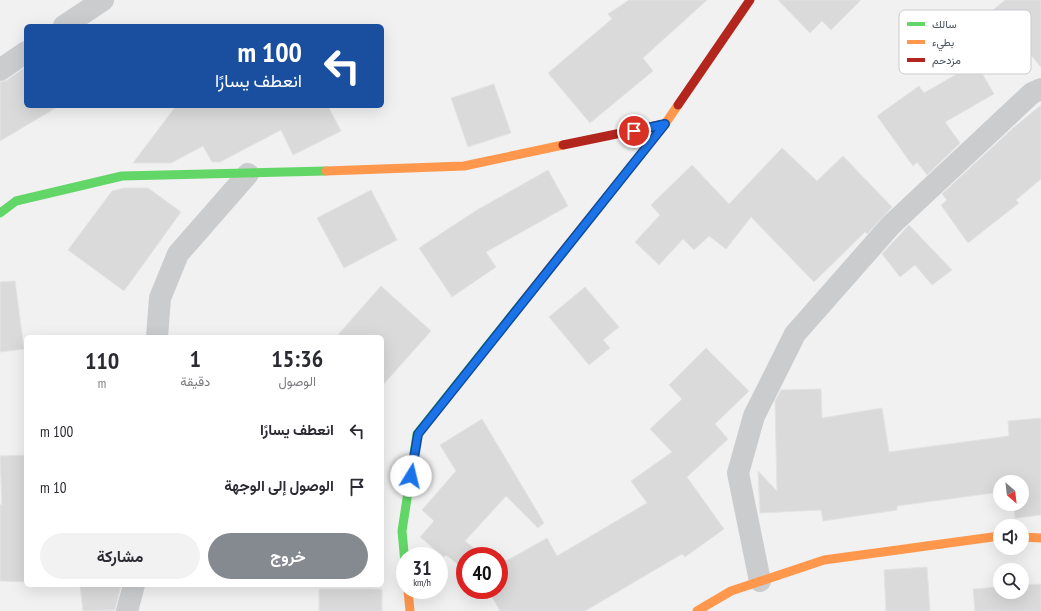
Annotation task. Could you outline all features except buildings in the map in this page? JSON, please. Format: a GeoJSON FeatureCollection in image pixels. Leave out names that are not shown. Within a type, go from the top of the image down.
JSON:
{"type":"FeatureCollection","features":[{"type":"Feature","properties":{"kind":"street"},"geometry":{"type":"LineString","coordinates":[[67,24],[102,0]]}},
{"type":"Feature","properties":{"kind":"street"},"geometry":{"type":"LineString","coordinates":[[404,547],[402,530],[418,434],[665,124],[750,0]]}},
{"type":"Feature","properties":{"kind":"street"},"geometry":{"type":"LineString","coordinates":[[0,70],[24,53]]}},
{"type":"Feature","properties":{"kind":"street"},"geometry":{"type":"LineString","coordinates":[[760,581],[738,473],[754,416],[795,334],[891,225],[1032,93],[1041,89]]}},
{"type":"Feature","properties":{"kind":"street"},"geometry":{"type":"LineString","coordinates":[[0,213],[16,201],[122,176],[248,174],[464,166],[665,124]]}},
{"type":"Feature","properties":{"kind":"street"},"geometry":{"type":"LineString","coordinates":[[157,335],[160,298],[178,254],[248,174]]}},
{"type":"Feature","properties":{"kind":"street"},"geometry":{"type":"LineString","coordinates":[[697,611],[731,591],[824,560],[993,537]]}},
{"type":"Feature","properties":{"kind":"street"},"geometry":{"type":"LineString","coordinates":[[1029,537],[1041,538]]}},
{"type":"Feature","properties":{"kind":"street"},"geometry":{"type":"LineString","coordinates":[[127,611],[133,587]]}},
{"type":"Feature","properties":{"kind":"street"},"geometry":{"type":"LineString","coordinates":[[409,599],[410,611]]}},
{"type":"Feature","properties":{"kind":"traffic: fast"},"geometry":{"type":"LineString","coordinates":[[0,213],[16,201],[122,176],[326,171]]}},
{"type":"Feature","properties":{"kind":"traffic: fast"},"geometry":{"type":"LineString","coordinates":[[404,547],[402,531],[417,434],[524,300]]}},
{"type":"Feature","properties":{"kind":"traffic: slow"},"geometry":{"type":"LineString","coordinates":[[524,300],[665,124],[678,105]]}},
{"type":"Feature","properties":{"kind":"traffic: slow"},"geometry":{"type":"LineString","coordinates":[[326,171],[464,166],[563,145]]}},
{"type":"Feature","properties":{"kind":"traffic: slow"},"geometry":{"type":"LineString","coordinates":[[697,611],[731,591],[824,560],[993,537]]}},
{"type":"Feature","properties":{"kind":"traffic: slow"},"geometry":{"type":"LineString","coordinates":[[1029,537],[1041,538]]}},
{"type":"Feature","properties":{"kind":"traffic: slow"},"geometry":{"type":"LineString","coordinates":[[409,599],[410,611]]}},
{"type":"Feature","properties":{"kind":"traffic: jam"},"geometry":{"type":"LineString","coordinates":[[678,105],[750,0]]}},
{"type":"Feature","properties":{"kind":"traffic: jam"},"geometry":{"type":"LineString","coordinates":[[563,145],[665,124]]}},
{"type":"Feature","properties":{"kind":"route"},"geometry":{"type":"LineString","coordinates":[[411,476],[418,434],[665,124],[634,131]]}}]}
